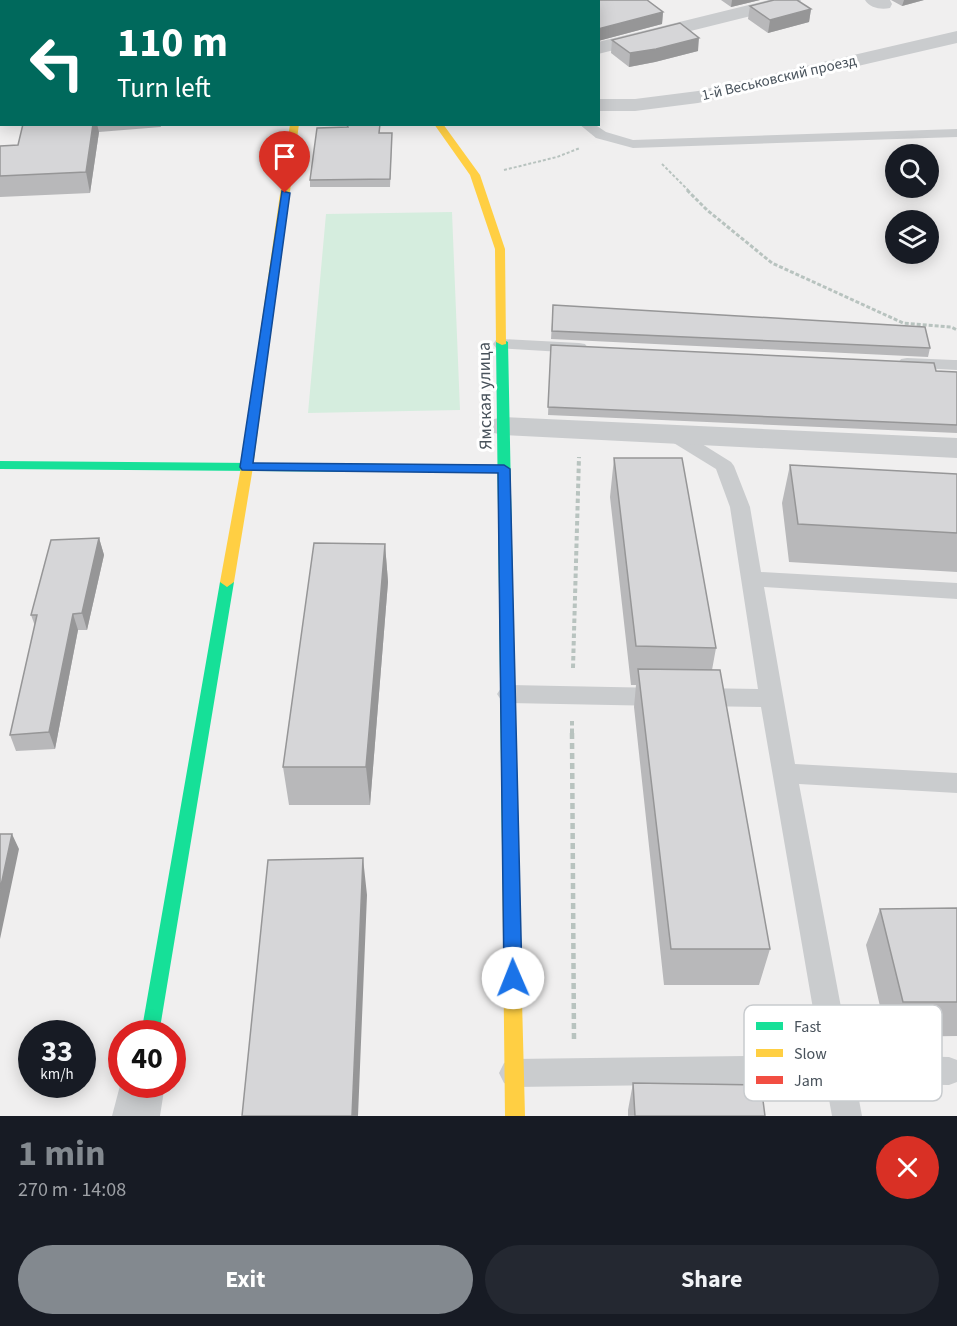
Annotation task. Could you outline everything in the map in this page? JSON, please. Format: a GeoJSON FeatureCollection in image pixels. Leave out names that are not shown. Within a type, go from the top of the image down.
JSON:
{"type":"FeatureCollection","features":[{"type":"Feature","properties":{"kind":"street"},"geometry":{"type":"LineString","coordinates":[[600,48],[792,0]]}},
{"type":"Feature","properties":{"kind":"street","name":"1-й Веськовский проезд"},"geometry":{"type":"LineString","coordinates":[[600,105],[635,105],[698,97],[957,37]]}},
{"type":"Feature","properties":{"kind":"street"},"geometry":{"type":"LineString","coordinates":[[152,1020],[247,467],[295,126]]}},
{"type":"Feature","properties":{"kind":"street","name":"Ямская улица"},"geometry":{"type":"LineString","coordinates":[[439,126],[475,175],[500,249],[515,1116]]}},
{"type":"Feature","properties":{"kind":"street"},"geometry":{"type":"LineString","coordinates":[[504,426],[957,448]]}},
{"type":"Feature","properties":{"kind":"street"},"geometry":{"type":"LineString","coordinates":[[874,443],[957,465]]}},
{"type":"Feature","properties":{"kind":"street"},"geometry":{"type":"LineString","coordinates":[[0,465],[504,469]]}},
{"type":"Feature","properties":{"kind":"street"},"geometry":{"type":"LineString","coordinates":[[136,1116],[139,1098]]}},
{"type":"Feature","properties":{"kind":"lane"},"geometry":{"type":"LineString","coordinates":[[588,126],[591,130],[609,138],[633,144],[957,134]]}},
{"type":"Feature","properties":{"kind":"lane"},"geometry":{"type":"LineString","coordinates":[[502,344],[592,349]]}},
{"type":"Feature","properties":{"kind":"lane"},"geometry":{"type":"LineString","coordinates":[[884,362],[954,365]]}},
{"type":"Feature","properties":{"kind":"lane"},"geometry":{"type":"LineString","coordinates":[[671,433],[724,466],[740,507],[771,699],[826,1005]]}},
{"type":"Feature","properties":{"kind":"lane"},"geometry":{"type":"LineString","coordinates":[[753,579],[957,591]]}},
{"type":"Feature","properties":{"kind":"lane"},"geometry":{"type":"LineString","coordinates":[[509,694],[771,699]]}},
{"type":"Feature","properties":{"kind":"lane"},"geometry":{"type":"LineString","coordinates":[[784,773],[957,783]]}},
{"type":"Feature","properties":{"kind":"lane"},"geometry":{"type":"LineString","coordinates":[[514,1073],[744,1070]]}},
{"type":"Feature","properties":{"kind":"lane"},"geometry":{"type":"LineString","coordinates":[[942,1071],[949,1071]]}},
{"type":"Feature","properties":{"kind":"lane"},"geometry":{"type":"LineString","coordinates":[[844,1101],[847,1116]]}},
{"type":"Feature","properties":{"kind":"path"},"geometry":{"type":"LineString","coordinates":[[475,175],[537,163],[609,138]]}},
{"type":"Feature","properties":{"kind":"path"},"geometry":{"type":"LineString","coordinates":[[633,144],[651,151],[698,202],[772,263],[903,323],[951,327],[957,330]]}},
{"type":"Feature","properties":{"kind":"green space"},"geometry":{"type":"Polygon","coordinates":[[[452,212],[460,410],[308,413],[326,214],[452,212]]]}},
{"type":"Feature","properties":{"kind":"building"},"geometry":{"type":"Polygon","coordinates":[[[600,0],[647,0],[663,12],[600,28],[600,0]]]}},
{"type":"Feature","properties":{"kind":"building"},"geometry":{"type":"Polygon","coordinates":[[[774,0],[797,0],[811,9],[770,20],[750,6],[774,0]]]}},
{"type":"Feature","properties":{"kind":"building"},"geometry":{"type":"Polygon","coordinates":[[[680,23],[699,38],[630,53],[612,40],[680,23]]]}},
{"type":"Feature","properties":{"kind":"building"},"geometry":{"type":"Polygon","coordinates":[[[23,126],[93,126],[86,172],[0,176],[0,146],[18,145],[23,126]]]}},
{"type":"Feature","properties":{"kind":"building"},"geometry":{"type":"Polygon","coordinates":[[[380,126],[379,133],[392,133],[390,179],[310,180],[317,128],[380,126]]]}},
{"type":"Feature","properties":{"kind":"building"},"geometry":{"type":"Polygon","coordinates":[[[553,305],[925,327],[930,348],[552,331],[553,305]]]}},
{"type":"Feature","properties":{"kind":"building"},"geometry":{"type":"Polygon","coordinates":[[[551,345],[934,363],[936,371],[957,372],[957,425],[548,407],[551,345]]]}},
{"type":"Feature","properties":{"kind":"building"},"geometry":{"type":"Polygon","coordinates":[[[614,458],[682,458],[716,648],[636,646],[614,458]]]}},
{"type":"Feature","properties":{"kind":"building"},"geometry":{"type":"Polygon","coordinates":[[[790,465],[957,474],[957,533],[798,524],[790,465]]]}},
{"type":"Feature","properties":{"kind":"building"},"geometry":{"type":"Polygon","coordinates":[[[99,538],[82,613],[73,614],[49,732],[10,735],[37,615],[31,615],[51,540],[99,538]]]}},
{"type":"Feature","properties":{"kind":"building"},"geometry":{"type":"Polygon","coordinates":[[[314,543],[385,544],[366,767],[283,767],[314,543]]]}},
{"type":"Feature","properties":{"kind":"building"},"geometry":{"type":"Polygon","coordinates":[[[638,669],[720,670],[770,949],[671,949],[638,669]]]}},
{"type":"Feature","properties":{"kind":"building"},"geometry":{"type":"Polygon","coordinates":[[[0,834],[12,834],[0,890],[0,834]]]}},
{"type":"Feature","properties":{"kind":"building"},"geometry":{"type":"Polygon","coordinates":[[[363,858],[352,1116],[242,1116],[268,860],[363,858]]]}},
{"type":"Feature","properties":{"kind":"building"},"geometry":{"type":"Polygon","coordinates":[[[957,908],[957,1002],[903,1002],[880,909],[957,908]]]}},
{"type":"Feature","properties":{"kind":"building"},"geometry":{"type":"Polygon","coordinates":[[[633,1083],[744,1085],[744,1101],[763,1101],[765,1116],[635,1116],[633,1083]]]}},
{"type":"Feature","properties":{"kind":"traffic: fast"},"geometry":{"type":"LineString","coordinates":[[502,342],[510,846]]}},
{"type":"Feature","properties":{"kind":"traffic: fast"},"geometry":{"type":"LineString","coordinates":[[0,465],[397,468]]}},
{"type":"Feature","properties":{"kind":"traffic: fast"},"geometry":{"type":"LineString","coordinates":[[152,1020],[227,582]]}},
{"type":"Feature","properties":{"kind":"traffic: slow"},"geometry":{"type":"LineString","coordinates":[[227,582],[247,467],[295,126]]}},
{"type":"Feature","properties":{"kind":"traffic: slow"},"geometry":{"type":"LineString","coordinates":[[439,126],[475,175],[500,249],[502,342]]}},
{"type":"Feature","properties":{"kind":"traffic: slow"},"geometry":{"type":"LineString","coordinates":[[510,846],[515,1116]]}},
{"type":"Feature","properties":{"kind":"traffic: jam"},"geometry":{"type":"LineString","coordinates":[[397,468],[504,469]]}},
{"type":"Feature","properties":{"kind":"route"},"geometry":{"type":"LineString","coordinates":[[285,193],[247,467],[504,469],[513,978]]}}]}
